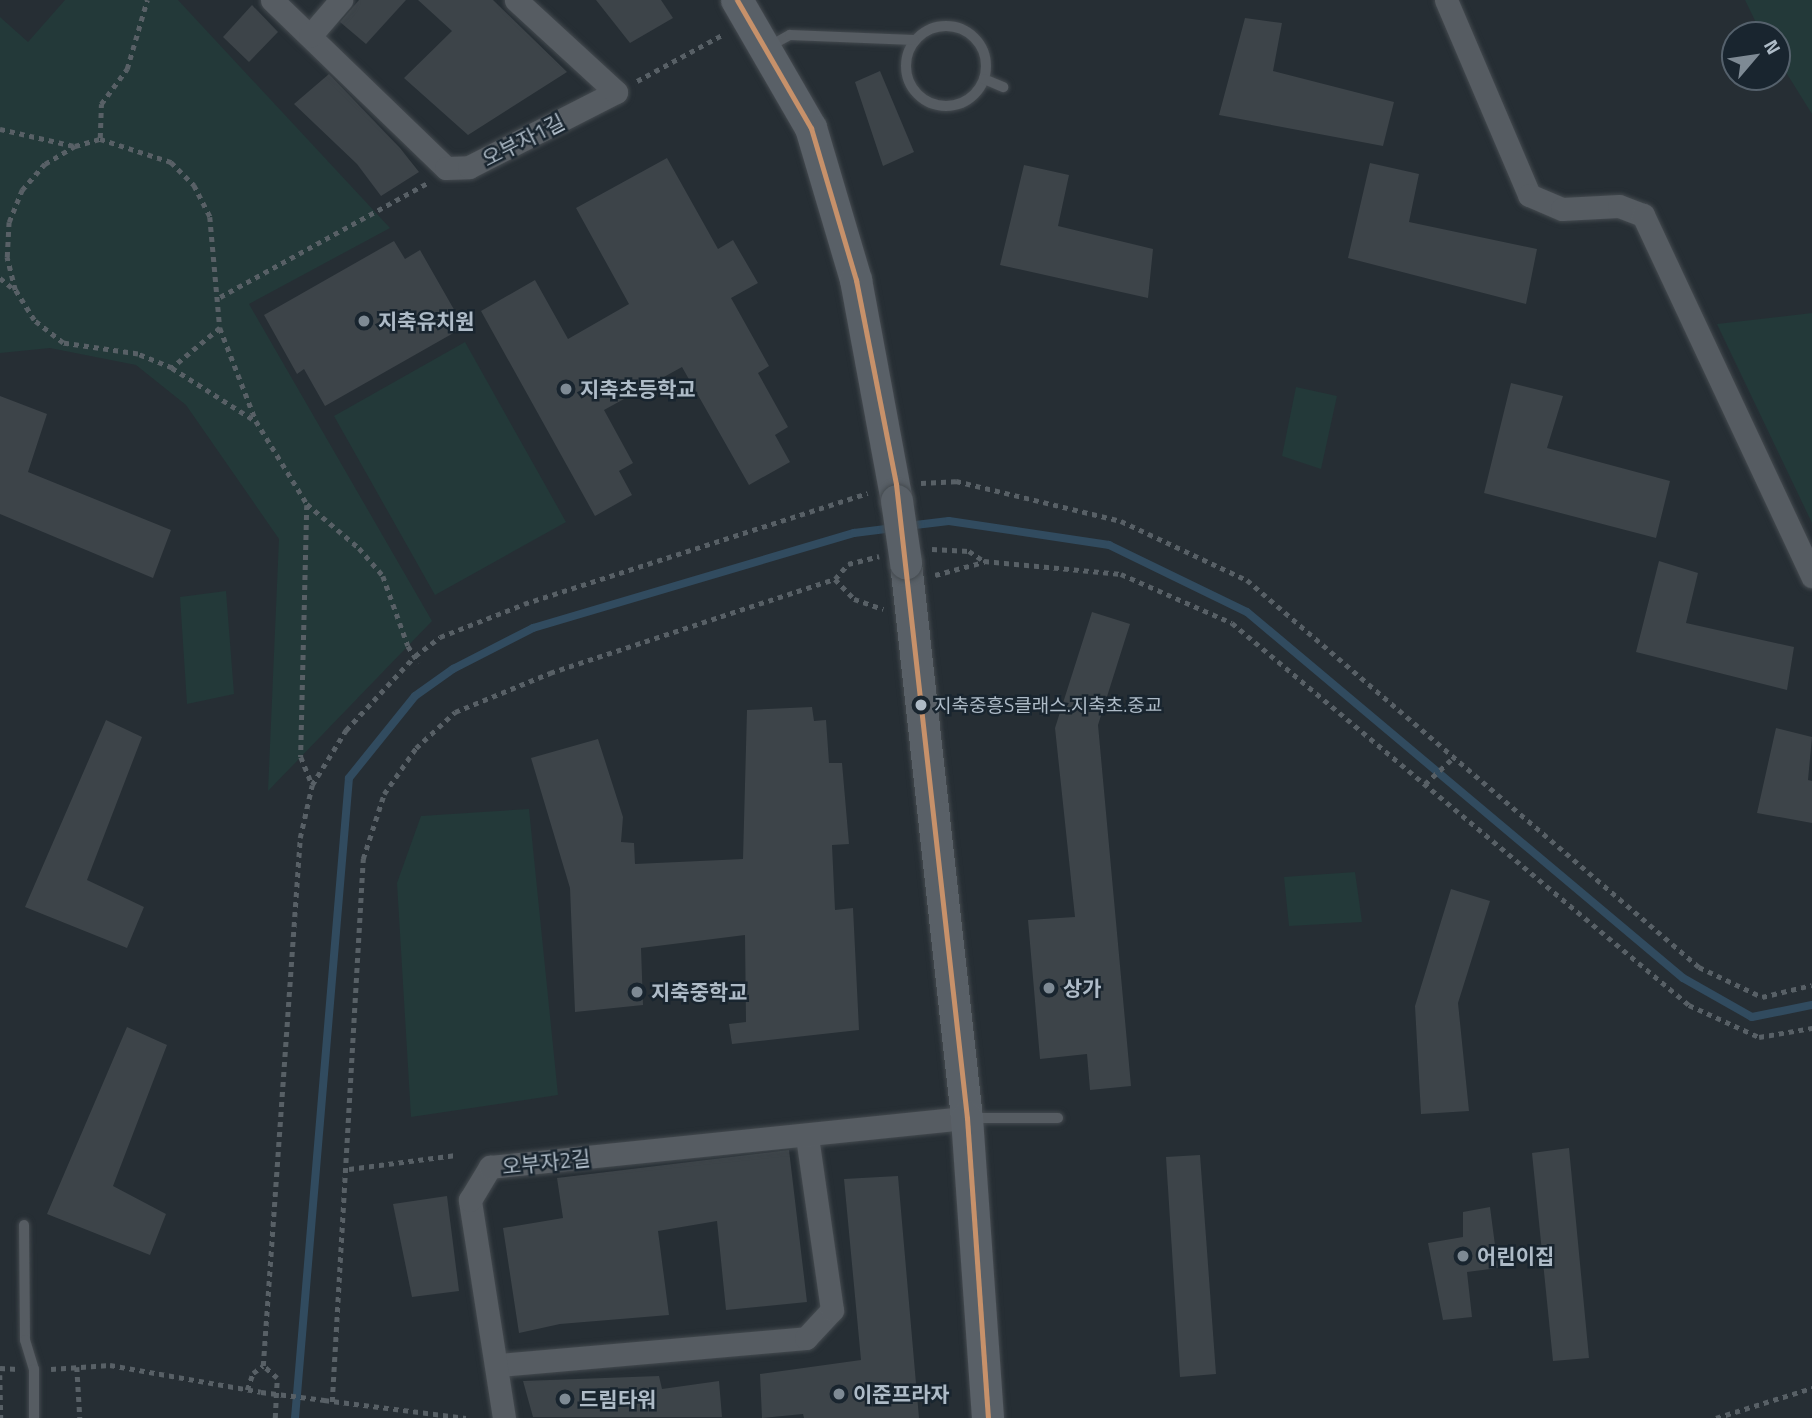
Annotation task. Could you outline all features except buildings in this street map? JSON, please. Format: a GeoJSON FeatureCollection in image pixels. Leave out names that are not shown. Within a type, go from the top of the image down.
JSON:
{"type":"FeatureCollection","features":[{"type":"Feature","properties":{"kind":"main road"},"geometry":{"type":"LineString","coordinates":[[737,0],[768,47],[811,128],[856,279],[896,492],[967,1118],[988,1418]]}},
{"type":"Feature","properties":{"kind":"street"},"geometry":{"type":"LineString","coordinates":[[272,0],[446,168]]}},
{"type":"Feature","properties":{"kind":"street"},"geometry":{"type":"LineString","coordinates":[[310,36],[341,0]]}},
{"type":"Feature","properties":{"kind":"street"},"geometry":{"type":"LineString","coordinates":[[516,0],[616,92]]}},
{"type":"Feature","properties":{"kind":"street"},"geometry":{"type":"LineString","coordinates":[[1446,0],[1529,195],[1562,209],[1619,206],[1643,215],[1812,576]]}},
{"type":"Feature","properties":{"kind":"street","name":"오부자1길"},"geometry":{"type":"LineString","coordinates":[[446,168],[469,167],[616,92]]}},
{"type":"Feature","properties":{"kind":"street","name":"오부자2길"},"geometry":{"type":"LineString","coordinates":[[504,1418],[499,1365],[470,1200],[490,1167],[967,1118]]}},
{"type":"Feature","properties":{"kind":"street"},"geometry":{"type":"LineString","coordinates":[[499,1365],[806,1338],[832,1310],[807,1136]]}},
{"type":"Feature","properties":{"kind":"lane"},"geometry":{"type":"LineString","coordinates":[[768,47],[790,36],[914,40],[938,26],[965,30],[984,52],[984,79],[968,101],[943,107],[931,104],[911,88],[905,63],[914,40]]}},
{"type":"Feature","properties":{"kind":"lane"},"geometry":{"type":"LineString","coordinates":[[984,79],[1003,87]]}},
{"type":"Feature","properties":{"kind":"lane"},"geometry":{"type":"LineString","coordinates":[[967,1118],[1058,1118]]}},
{"type":"Feature","properties":{"kind":"lane"},"geometry":{"type":"LineString","coordinates":[[24,1225],[25,1340],[34,1369],[34,1418]]}},
{"type":"Feature","properties":{"kind":"path"},"geometry":{"type":"LineString","coordinates":[[100,139],[101,104],[127,69],[147,0]]}},
{"type":"Feature","properties":{"kind":"path"},"geometry":{"type":"LineString","coordinates":[[616,92],[728,32]]}},
{"type":"Feature","properties":{"kind":"path"},"geometry":{"type":"LineString","coordinates":[[0,129],[75,146]]}},
{"type":"Feature","properties":{"kind":"path"},"geometry":{"type":"LineString","coordinates":[[256,421],[172,368],[138,354],[63,343],[34,320],[15,290],[6,257],[9,222],[22,190],[37,172],[75,146],[100,139],[170,162],[194,185],[210,217],[220,297],[219,328],[256,421],[307,504],[359,548],[383,576],[419,663]]}},
{"type":"Feature","properties":{"kind":"path"},"geometry":{"type":"LineString","coordinates":[[220,297],[435,179],[446,168]]}},
{"type":"Feature","properties":{"kind":"path"},"geometry":{"type":"LineString","coordinates":[[0,278],[15,290]]}},
{"type":"Feature","properties":{"kind":"path"},"geometry":{"type":"LineString","coordinates":[[172,368],[219,328]]}},
{"type":"Feature","properties":{"kind":"path"},"geometry":{"type":"LineString","coordinates":[[263,1366],[300,838],[312,785],[346,730],[415,656],[440,637],[524,604],[896,492],[956,481],[1121,521],[1247,580],[1699,967],[1762,997],[1812,985]]}},
{"type":"Feature","properties":{"kind":"path"},"geometry":{"type":"LineString","coordinates":[[307,504],[300,757],[312,785]]}},
{"type":"Feature","properties":{"kind":"path"},"geometry":{"type":"LineString","coordinates":[[935,575],[984,561]]}},
{"type":"Feature","properties":{"kind":"path"},"geometry":{"type":"LineString","coordinates":[[835,579],[854,599],[887,611]]}},
{"type":"Feature","properties":{"kind":"path"},"geometry":{"type":"LineString","coordinates":[[1425,784],[1454,757]]}},
{"type":"Feature","properties":{"kind":"path"},"geometry":{"type":"LineString","coordinates":[[349,1169],[456,1155]]}},
{"type":"Feature","properties":{"kind":"path"},"geometry":{"type":"LineString","coordinates":[[80,1418],[77,1367],[110,1365],[247,1390],[466,1418]]}},
{"type":"Feature","properties":{"kind":"path"},"geometry":{"type":"LineString","coordinates":[[247,1390],[253,1373],[263,1366]]}},
{"type":"Feature","properties":{"kind":"path"},"geometry":{"type":"LineString","coordinates":[[263,1366],[277,1378],[275,1418]]}},
{"type":"Feature","properties":{"kind":"path"},"geometry":{"type":"LineString","coordinates":[[0,1375],[1,1418]]}},
{"type":"Feature","properties":{"kind":"path"},"geometry":{"type":"LineString","coordinates":[[1716,1418],[1812,1388]]}},
{"type":"Feature","properties":{"kind":"green space"},"geometry":{"type":"Polygon","coordinates":[[[65,0],[178,0],[390,228],[249,304],[432,621],[268,791],[279,539],[186,405],[136,365],[50,348],[0,353],[0,17],[28,42],[65,0]]]}},
{"type":"Feature","properties":{"kind":"green space"},"geometry":{"type":"Polygon","coordinates":[[[1745,0],[1812,0],[1812,114],[1791,80],[1791,21],[1755,21],[1745,0]]]}},
{"type":"Feature","properties":{"kind":"green space"},"geometry":{"type":"Polygon","coordinates":[[[1812,313],[1812,523],[1717,324],[1812,313]]]}},
{"type":"Feature","properties":{"kind":"green space"},"geometry":{"type":"Polygon","coordinates":[[[465,342],[566,522],[435,595],[334,416],[465,342]]]}},
{"type":"Feature","properties":{"kind":"green space"},"geometry":{"type":"Polygon","coordinates":[[[1296,387],[1337,396],[1321,469],[1282,456],[1296,387]]]}},
{"type":"Feature","properties":{"kind":"green space"},"geometry":{"type":"Polygon","coordinates":[[[226,591],[234,694],[187,704],[180,597],[226,591]]]}},
{"type":"Feature","properties":{"kind":"green space"},"geometry":{"type":"Polygon","coordinates":[[[529,809],[558,1095],[411,1117],[397,883],[421,816],[529,809]]]}},
{"type":"Feature","properties":{"kind":"green space"},"geometry":{"type":"Polygon","coordinates":[[[1355,872],[1362,922],[1289,926],[1284,877],[1355,872]]]}},
{"type":"Feature","properties":{"kind":"waterway"},"geometry":{"type":"LineString","coordinates":[[907,526],[949,521],[1109,545],[1247,612],[1683,978],[1752,1017],[1812,1005]]}},
{"type":"Feature","properties":{"kind":"waterway"},"geometry":{"type":"LineString","coordinates":[[295,1418],[349,778],[415,696],[453,669],[533,628],[854,533],[894,528]]}},
{"type":"Feature","properties":{"kind":"transit line"},"geometry":{"type":"LineString","coordinates":[[737,0],[811,128],[856,280],[896,484],[967,1118],[988,1418]]}},
{"type":"Feature","properties":{"kind":"place","name":"지축유치원"},"geometry":{"type":"Point","coordinates":[364,321]}},
{"type":"Feature","properties":{"kind":"place","name":"지축초등학교"},"geometry":{"type":"Point","coordinates":[566,389]}},
{"type":"Feature","properties":{"kind":"place","name":"지축중흥S클래스.지축초.중교"},"geometry":{"type":"Point","coordinates":[921,705]}},
{"type":"Feature","properties":{"kind":"place","name":"상가"},"geometry":{"type":"Point","coordinates":[1049,988]}},
{"type":"Feature","properties":{"kind":"place","name":"지축중학교"},"geometry":{"type":"Point","coordinates":[637,992]}},
{"type":"Feature","properties":{"kind":"place","name":"어린이집"},"geometry":{"type":"Point","coordinates":[1463,1256]}},
{"type":"Feature","properties":{"kind":"place","name":"이준프라자"},"geometry":{"type":"Point","coordinates":[839,1394]}},
{"type":"Feature","properties":{"kind":"place","name":"드림타워"},"geometry":{"type":"Point","coordinates":[565,1399]}}]}
